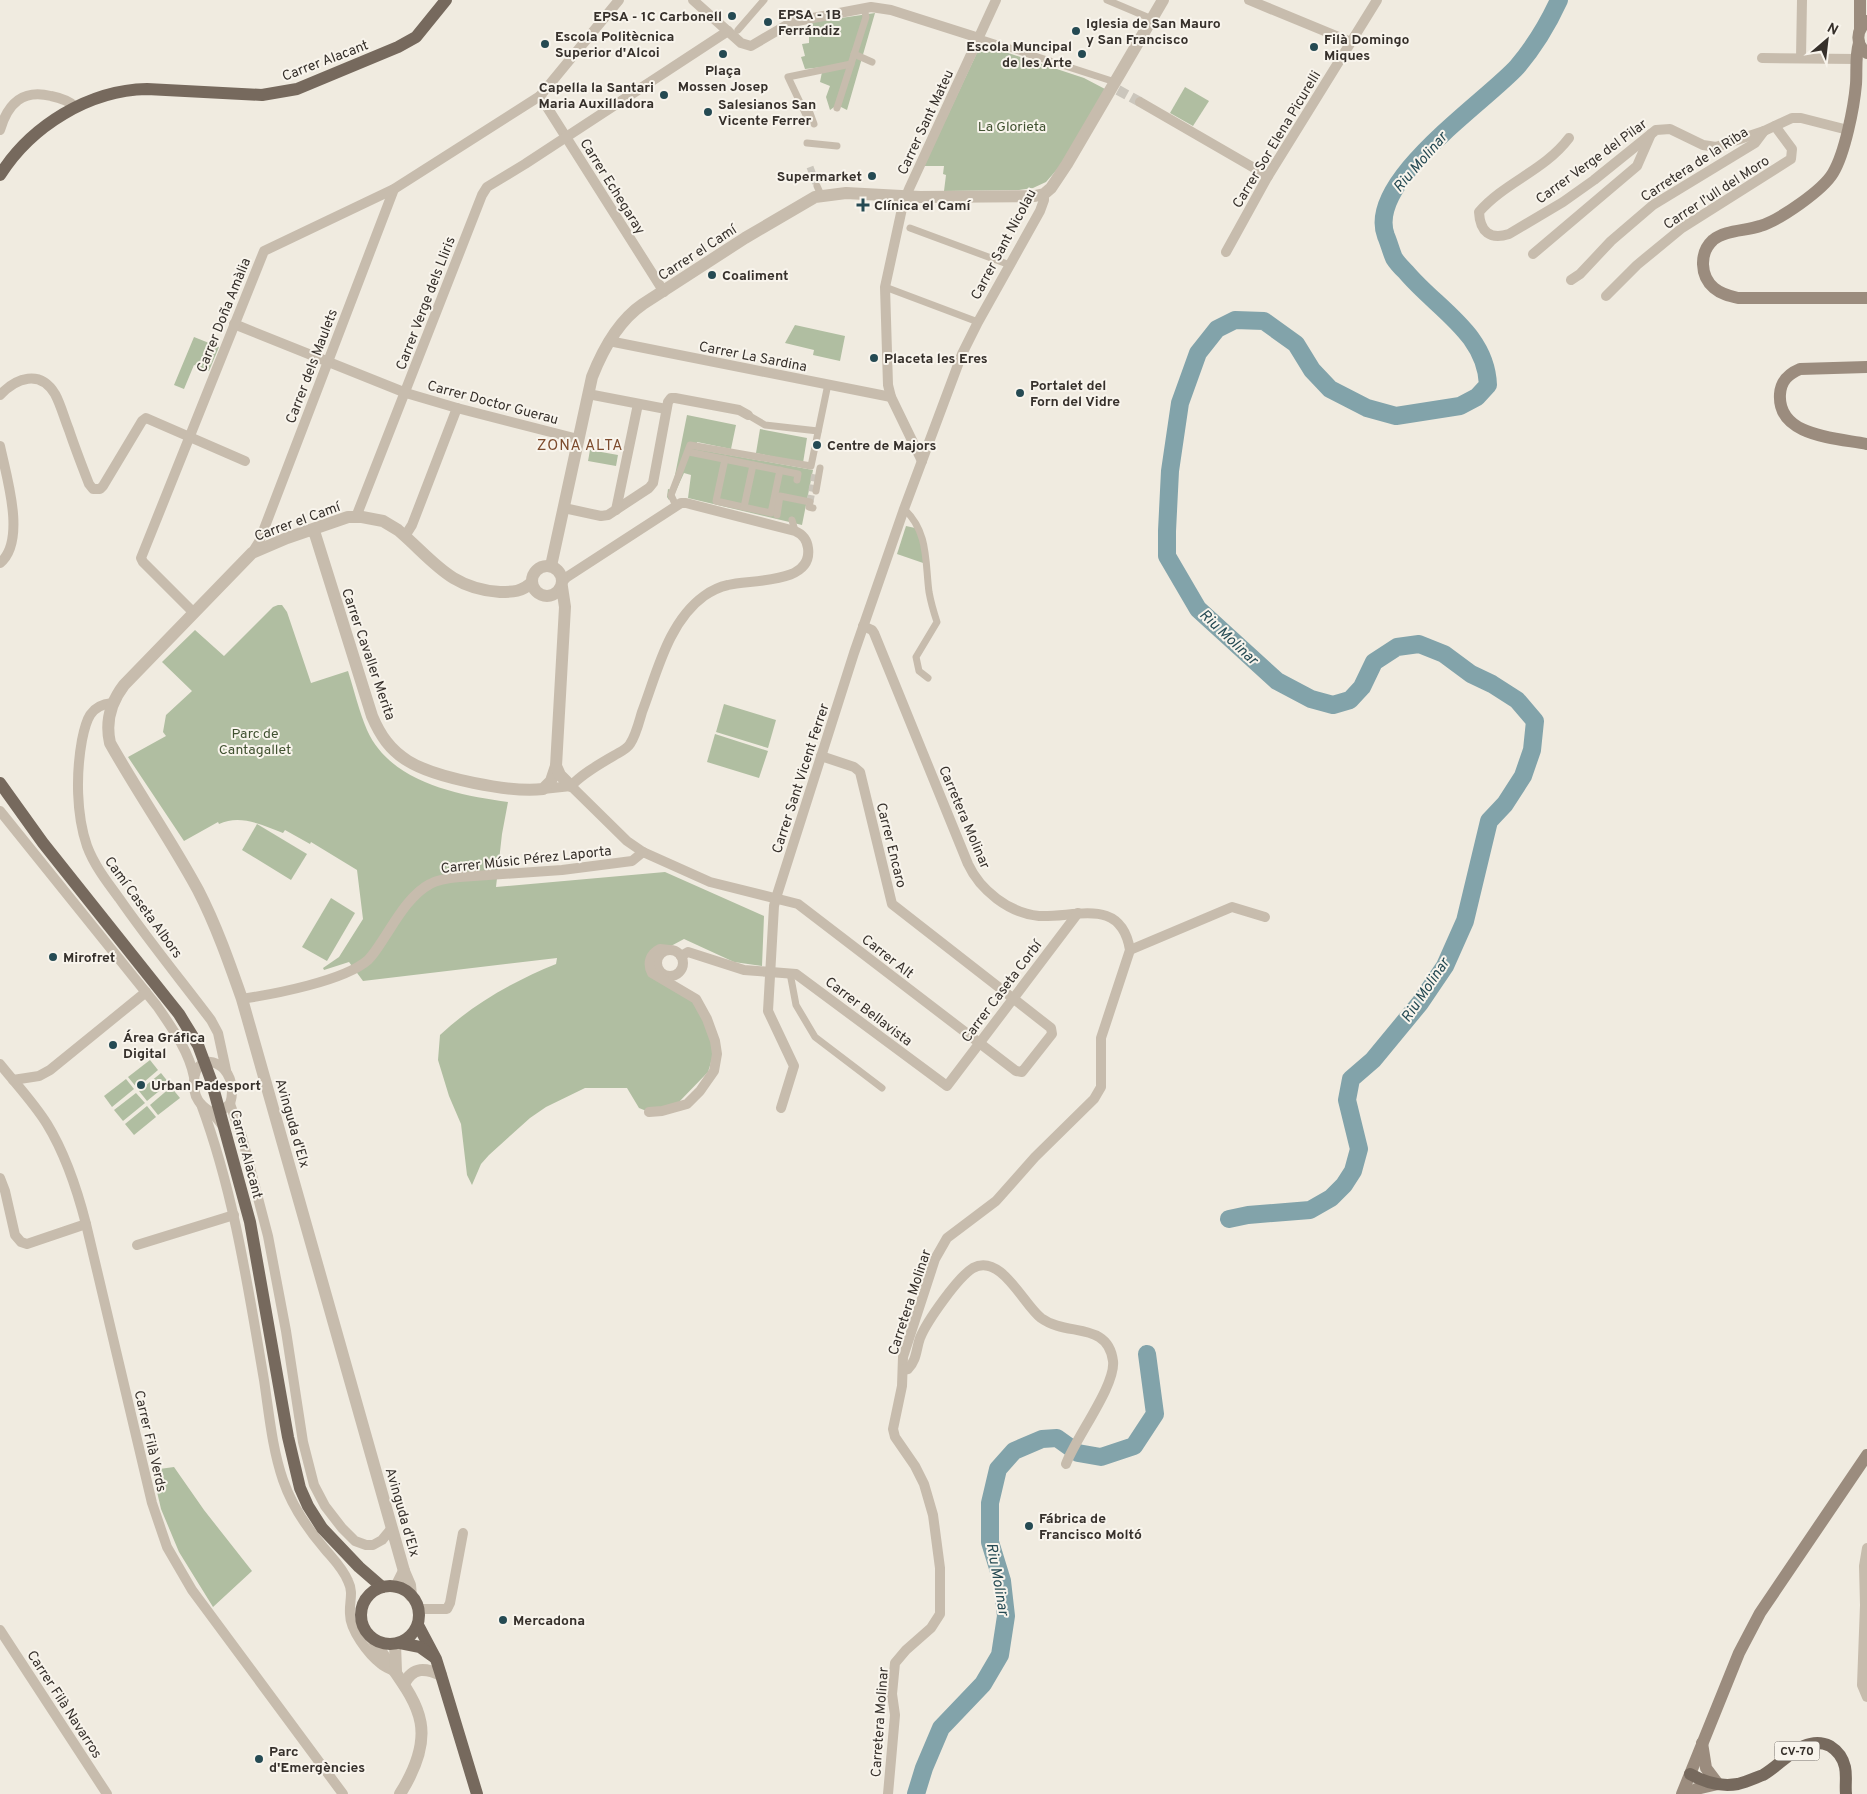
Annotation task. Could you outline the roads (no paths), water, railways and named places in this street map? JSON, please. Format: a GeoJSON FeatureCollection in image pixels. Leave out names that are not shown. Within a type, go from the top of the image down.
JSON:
{"type":"FeatureCollection","features":[{"type":"Feature","properties":{"kind":"main road","name":"Carrer Alacant"},"geometry":{"type":"LineString","coordinates":[[0,175],[26,143],[47,126],[76,107],[103,95],[135,90],[262,95],[296,89],[398,47],[416,37],[446,0]]}},
{"type":"Feature","properties":{"kind":"main road"},"geometry":{"type":"LineString","coordinates":[[1860,0],[1867,12]]}},
{"type":"Feature","properties":{"kind":"main road"},"geometry":{"type":"LineString","coordinates":[[1860,0],[1864,24],[1858,36],[1863,56],[1856,78],[1854,101],[1848,130],[1835,170],[1828,180],[1780,217],[1761,226],[1715,239],[1705,252],[1703,266],[1705,277],[1713,287],[1723,294],[1738,298],[1867,298]]}},
{"type":"Feature","properties":{"kind":"main road"},"geometry":{"type":"LineString","coordinates":[[1867,367],[1800,369],[1792,372],[1785,379],[1781,387],[1780,398],[1786,419],[1798,429],[1867,444]]}},
{"type":"Feature","properties":{"kind":"main road","name":"Carrer Alacant"},"geometry":{"type":"LineString","coordinates":[[0,783],[43,843],[179,1014],[211,1063],[220,1109],[254,1241],[293,1462],[300,1488],[308,1506],[322,1528],[359,1567],[382,1587]]}},
{"type":"Feature","properties":{"kind":"main road"},"geometry":{"type":"LineString","coordinates":[[1682,1794],[1739,1653],[1760,1613],[1867,1455]]}},
{"type":"Feature","properties":{"kind":"main road","name":"Carrer Alacant"},"geometry":{"type":"LineString","coordinates":[[359,1567],[367,1596]]}},
{"type":"Feature","properties":{"kind":"main road"},"geometry":{"type":"LineString","coordinates":[[436,1659],[420,1647],[383,1644],[365,1632],[360,1614],[362,1604],[367,1596],[374,1590],[382,1587],[396,1586],[412,1596],[418,1608],[418,1625],[436,1659],[477,1794]]}},
{"type":"Feature","properties":{"kind":"main road"},"geometry":{"type":"LineString","coordinates":[[398,1644],[409,1637],[418,1625]]}},
{"type":"Feature","properties":{"kind":"main road"},"geometry":{"type":"LineString","coordinates":[[1690,1794],[1696,1789],[1718,1784],[1706,1768],[1702,1743]]}},
{"type":"Feature","properties":{"kind":"main road","name":"CV-70"},"geometry":{"type":"LineString","coordinates":[[1690,1774],[1718,1784],[1739,1784],[1764,1774],[1804,1746],[1817,1743],[1834,1749],[1842,1759],[1846,1773],[1846,1794]]}},
{"type":"Feature","properties":{"kind":"street","name":"Carrer Doña Amàlia"},"geometry":{"type":"LineString","coordinates":[[194,613],[141,558],[264,251],[394,189],[540,96],[618,0]]}},
{"type":"Feature","properties":{"kind":"street"},"geometry":{"type":"LineString","coordinates":[[694,0],[733,31],[744,45],[751,46],[792,22],[864,8],[876,8],[891,10],[979,38],[1086,73],[1115,86]]}},
{"type":"Feature","properties":{"kind":"street"},"geometry":{"type":"LineString","coordinates":[[733,31],[764,0]]}},
{"type":"Feature","properties":{"kind":"street","name":"Carrer Sant Mateu"},"geometry":{"type":"LineString","coordinates":[[922,461],[891,397],[887,374],[885,287],[906,196],[996,0]]}},
{"type":"Feature","properties":{"kind":"street"},"geometry":{"type":"LineString","coordinates":[[1108,0],[1152,19]]}},
{"type":"Feature","properties":{"kind":"street","name":"Carrer Sant Nicolau"},"geometry":{"type":"LineString","coordinates":[[922,461],[962,354],[1040,211],[1044,194],[1054,185],[1115,86],[1163,0]]}},
{"type":"Feature","properties":{"kind":"street"},"geometry":{"type":"LineString","coordinates":[[1250,0],[1351,42]]}},
{"type":"Feature","properties":{"kind":"street","name":"Carrer Sor Elena Picurelli"},"geometry":{"type":"LineString","coordinates":[[1226,252],[1268,176],[1377,0]]}},
{"type":"Feature","properties":{"kind":"street"},"geometry":{"type":"LineString","coordinates":[[1801,58],[1802,0]]}},
{"type":"Feature","properties":{"kind":"street"},"geometry":{"type":"LineString","coordinates":[[837,108],[866,17],[864,8]]}},
{"type":"Feature","properties":{"kind":"street","name":"Carrer Verge dels Lliris"},"geometry":{"type":"LineString","coordinates":[[356,517],[482,195],[488,187],[733,31]]}},
{"type":"Feature","properties":{"kind":"street"},"geometry":{"type":"LineString","coordinates":[[854,54],[872,62]]}},
{"type":"Feature","properties":{"kind":"street"},"geometry":{"type":"LineString","coordinates":[[1762,58],[1863,56]]}},
{"type":"Feature","properties":{"kind":"street"},"geometry":{"type":"LineString","coordinates":[[814,124],[810,113],[806,115],[788,77],[851,64]]}},
{"type":"Feature","properties":{"kind":"street"},"geometry":{"type":"LineString","coordinates":[[0,130],[10,108],[19,99],[28,95],[40,94],[56,97],[76,107]]}},
{"type":"Feature","properties":{"kind":"street","name":"Carrer Echegaray"},"geometry":{"type":"LineString","coordinates":[[540,96],[664,292]]}},
{"type":"Feature","properties":{"kind":"street"},"geometry":{"type":"LineString","coordinates":[[1140,102],[1268,176]]}},
{"type":"Feature","properties":{"kind":"street","name":"Carrer Verge del Pilar"},"geometry":{"type":"LineString","coordinates":[[1570,138],[1540,167],[1501,191],[1484,206],[1479,212],[1483,229],[1489,234],[1500,237],[1509,234],[1563,202],[1594,180],[1656,130],[1670,129],[1703,145],[1716,147],[1764,131],[1792,118],[1848,130]]}},
{"type":"Feature","properties":{"kind":"street","name":"Carrer l'ull del Moro"},"geometry":{"type":"LineString","coordinates":[[1606,296],[1637,265],[1682,228],[1791,159],[1792,149],[1775,126]]}},
{"type":"Feature","properties":{"kind":"street","name":"Carretera de la Riba"},"geometry":{"type":"LineString","coordinates":[[1571,280],[1580,274],[1621,232],[1653,205],[1755,143],[1764,131]]}},
{"type":"Feature","properties":{"kind":"street"},"geometry":{"type":"LineString","coordinates":[[1533,254],[1637,166],[1652,132]]}},
{"type":"Feature","properties":{"kind":"street"},"geometry":{"type":"LineString","coordinates":[[807,144],[837,146]]}},
{"type":"Feature","properties":{"kind":"street","name":"Carrer dels Maulets"},"geometry":{"type":"LineString","coordinates":[[252,553],[259,542],[394,189]]}},
{"type":"Feature","properties":{"kind":"street","name":"Carrer el Camí"},"geometry":{"type":"LineString","coordinates":[[551,566],[592,377],[616,329],[630,314],[808,200],[819,190],[906,196],[994,197],[1044,194]]}},
{"type":"Feature","properties":{"kind":"street"},"geometry":{"type":"LineString","coordinates":[[910,228],[1010,265]]}},
{"type":"Feature","properties":{"kind":"street"},"geometry":{"type":"LineString","coordinates":[[885,287],[978,322]]}},
{"type":"Feature","properties":{"kind":"street","name":"Carrer Doctor Guerau"},"geometry":{"type":"LineString","coordinates":[[234,324],[406,393],[578,439]]}},
{"type":"Feature","properties":{"kind":"street","name":"Carrer La Sardina"},"geometry":{"type":"LineString","coordinates":[[609,341],[891,397]]}},
{"type":"Feature","properties":{"kind":"street"},"geometry":{"type":"LineString","coordinates":[[0,395],[15,383],[25,379],[38,380],[50,388],[58,401],[89,484],[96,489],[103,486],[144,418],[245,462]]}},
{"type":"Feature","properties":{"kind":"street"},"geometry":{"type":"LineString","coordinates":[[676,506],[671,496],[689,452],[690,445],[811,466],[828,384]]}},
{"type":"Feature","properties":{"kind":"street"},"geometry":{"type":"LineString","coordinates":[[588,394],[666,409]]}},
{"type":"Feature","properties":{"kind":"street"},"geometry":{"type":"LineString","coordinates":[[564,508],[601,516],[608,515],[649,488],[652,483],[666,409],[671,398],[739,410],[765,425],[818,431]]}},
{"type":"Feature","properties":{"kind":"street"},"geometry":{"type":"LineString","coordinates":[[616,510],[638,404]]}},
{"type":"Feature","properties":{"kind":"street"},"geometry":{"type":"LineString","coordinates":[[405,536],[412,525],[457,408]]}},
{"type":"Feature","properties":{"kind":"street"},"geometry":{"type":"LineString","coordinates":[[0,446],[13,506],[13,518],[9,551],[6,559],[0,563]]}},
{"type":"Feature","properties":{"kind":"street"},"geometry":{"type":"LineString","coordinates":[[689,452],[798,474],[797,480]]}},
{"type":"Feature","properties":{"kind":"street"},"geometry":{"type":"LineString","coordinates":[[725,459],[716,501],[772,513],[780,470]]}},
{"type":"Feature","properties":{"kind":"street","name":"Carrer Sant Vicent Ferrer"},"geometry":{"type":"LineString","coordinates":[[781,1108],[794,1066],[768,1011],[774,906],[863,626],[922,461]]}},
{"type":"Feature","properties":{"kind":"street"},"geometry":{"type":"LineString","coordinates":[[744,507],[753,465]]}},
{"type":"Feature","properties":{"kind":"street"},"geometry":{"type":"LineString","coordinates":[[816,491],[820,468]]}},
{"type":"Feature","properties":{"kind":"street"},"geometry":{"type":"LineString","coordinates":[[777,515],[780,496],[810,502],[809,507],[814,508]]}},
{"type":"Feature","properties":{"kind":"street"},"geometry":{"type":"LineString","coordinates":[[543,789],[551,781],[556,766],[565,607],[562,584],[560,572],[551,566],[543,566],[538,569],[533,575],[532,582],[536,592],[545,596],[556,594],[562,584],[567,577],[676,506],[686,503],[800,533],[806,541],[808,557],[805,564],[796,573],[785,577],[727,585],[714,590],[702,598],[680,622],[665,651],[630,744],[579,778],[571,786],[560,775],[556,766]]}},
{"type":"Feature","properties":{"kind":"street"},"geometry":{"type":"LineString","coordinates":[[904,509],[911,516],[925,545],[928,562],[929,592],[937,622],[916,657],[920,671],[928,678]]}},
{"type":"Feature","properties":{"kind":"street","name":"Carrer el Camí"},"geometry":{"type":"LineString","coordinates":[[112,703],[124,685],[252,553],[261,548],[345,518],[356,517],[383,521],[395,527],[451,578],[467,586],[494,591],[520,591],[532,582]]}},
{"type":"Feature","properties":{"kind":"street"},"geometry":{"type":"LineString","coordinates":[[792,520],[795,531]]}},
{"type":"Feature","properties":{"kind":"street","name":"Carrer Cavaller Merita"},"geometry":{"type":"LineString","coordinates":[[311,530],[315,534],[372,716],[388,745],[407,760],[438,774],[490,786],[543,789],[571,786]]}},
{"type":"Feature","properties":{"kind":"street","name":"Carretera Molinar"},"geometry":{"type":"LineString","coordinates":[[863,626],[874,633],[968,864],[976,878],[996,898],[1021,912],[1046,916],[1094,912],[1113,920],[1126,935],[1130,950],[1101,1038],[1101,1087],[1094,1099],[1035,1157],[996,1201],[947,1238],[935,1259],[903,1356],[902,1386],[893,1429],[895,1437],[915,1466],[924,1484],[933,1514],[940,1568],[940,1614],[931,1628],[906,1650],[896,1663],[892,1694],[895,1715],[888,1794]]}},
{"type":"Feature","properties":{"kind":"street","name":"Avinguda d'Elx"},"geometry":{"type":"LineString","coordinates":[[112,703],[108,724],[110,743],[198,891],[225,949],[242,999],[412,1596]]}},
{"type":"Feature","properties":{"kind":"street","name":"Camí Caseta Albors"},"geometry":{"type":"LineString","coordinates":[[112,703],[102,704],[94,709],[84,732],[81,746],[79,806],[87,845],[98,868],[131,915],[211,1020],[218,1033],[226,1070]]}},
{"type":"Feature","properties":{"kind":"street","name":"Carrer Encaro"},"geometry":{"type":"LineString","coordinates":[[821,756],[854,767],[860,772],[892,904],[1014,998]]}},
{"type":"Feature","properties":{"kind":"street","name":"Carrer Alt"},"geometry":{"type":"LineString","coordinates":[[571,786],[627,842],[643,852],[710,882],[798,904],[979,1044],[1020,1073],[1052,1034],[1051,1028],[1014,998]]}},
{"type":"Feature","properties":{"kind":"street"},"geometry":{"type":"LineString","coordinates":[[0,811],[146,992],[174,1032],[192,1064],[195,1074]]}},
{"type":"Feature","properties":{"kind":"street","name":"Carrer Músic Pérez Laporta"},"geometry":{"type":"LineString","coordinates":[[242,999],[280,992],[351,971],[368,960],[402,911],[418,893],[430,884],[460,877],[562,870],[632,860],[643,852]]}},
{"type":"Feature","properties":{"kind":"street"},"geometry":{"type":"LineString","coordinates":[[1130,950],[1232,907],[1265,917]]}},
{"type":"Feature","properties":{"kind":"street","name":"Carrer Caseta Corbí"},"geometry":{"type":"LineString","coordinates":[[947,1086],[1078,913]]}},
{"type":"Feature","properties":{"kind":"street"},"geometry":{"type":"LineString","coordinates":[[648,1112],[662,1111],[687,1104],[700,1091],[714,1070],[717,1054],[715,1041],[707,1019],[696,999],[652,972],[649,964],[652,955],[660,949],[669,950],[676,952],[681,956],[683,962],[681,970],[674,975],[665,974],[659,968],[658,960],[662,953],[669,950]]}},
{"type":"Feature","properties":{"kind":"street","name":"Carrer Bellavista"},"geometry":{"type":"LineString","coordinates":[[681,956],[688,952],[744,970],[796,974],[947,1086]]}},
{"type":"Feature","properties":{"kind":"street"},"geometry":{"type":"LineString","coordinates":[[790,973],[796,1005],[815,1037],[882,1088]]}},
{"type":"Feature","properties":{"kind":"street"},"geometry":{"type":"LineString","coordinates":[[13,1080],[39,1076],[50,1070],[146,992]]}},
{"type":"Feature","properties":{"kind":"street"},"geometry":{"type":"LineString","coordinates":[[195,1074],[198,1045]]}},
{"type":"Feature","properties":{"kind":"street"},"geometry":{"type":"LineString","coordinates":[[195,1074],[199,1067],[211,1063],[226,1070],[232,1090],[220,1109],[201,1104]]}},
{"type":"Feature","properties":{"kind":"street","name":"Carrer Filà Verds"},"geometry":{"type":"LineString","coordinates":[[0,1064],[47,1123],[64,1154],[76,1188],[152,1504],[164,1540],[192,1590],[343,1794]]}},
{"type":"Feature","properties":{"kind":"street","name":"Carrer Alacant"},"geometry":{"type":"LineString","coordinates":[[195,1074],[194,1089],[214,1142],[234,1215],[278,1467],[289,1496],[302,1520],[340,1566],[349,1582],[352,1591],[350,1613],[352,1626],[358,1637],[381,1665],[396,1672]]}},
{"type":"Feature","properties":{"kind":"street","name":"Carrer Alacant"},"geometry":{"type":"LineString","coordinates":[[220,1109],[242,1137],[266,1228],[286,1331],[303,1442],[314,1485],[325,1506],[355,1541],[366,1545],[373,1545],[382,1540],[392,1528]]}},
{"type":"Feature","properties":{"kind":"street"},"geometry":{"type":"LineString","coordinates":[[0,1178],[5,1190],[16,1235],[21,1242],[27,1244],[86,1224]]}},
{"type":"Feature","properties":{"kind":"street"},"geometry":{"type":"LineString","coordinates":[[137,1245],[234,1215]]}},
{"type":"Feature","properties":{"kind":"street"},"geometry":{"type":"LineString","coordinates":[[903,1370],[908,1369],[915,1359],[920,1338],[937,1309],[969,1271],[980,1266],[1000,1271],[1027,1304],[1043,1319],[1061,1328],[1094,1334],[1106,1342],[1112,1353],[1114,1367],[1106,1389],[1070,1455]]}},
{"type":"Feature","properties":{"kind":"street"},"geometry":{"type":"LineString","coordinates":[[308,1506],[314,1485]]}},
{"type":"Feature","properties":{"kind":"street","name":"Carrer Alacant"},"geometry":{"type":"LineString","coordinates":[[289,1496],[308,1506]]}},
{"type":"Feature","properties":{"kind":"street"},"geometry":{"type":"LineString","coordinates":[[418,1608],[447,1610],[450,1603],[462,1533]]}},
{"type":"Feature","properties":{"kind":"street"},"geometry":{"type":"LineString","coordinates":[[1867,1548],[1864,1566],[1865,1605],[1862,1685],[1867,1697]]}},
{"type":"Feature","properties":{"kind":"street","name":"Avinguda d'Elx"},"geometry":{"type":"LineString","coordinates":[[396,1586],[404,1571]]}},
{"type":"Feature","properties":{"kind":"street","name":"Carrer Filà Navarros"},"geometry":{"type":"LineString","coordinates":[[0,1630],[107,1794]]}},
{"type":"Feature","properties":{"kind":"street"},"geometry":{"type":"LineString","coordinates":[[372,1638],[404,1684],[419,1714],[421,1744],[416,1762],[400,1794]]}},
{"type":"Feature","properties":{"kind":"street"},"geometry":{"type":"LineString","coordinates":[[396,1672],[398,1644]]}},
{"type":"Feature","properties":{"kind":"street"},"geometry":{"type":"LineString","coordinates":[[404,1684],[408,1676],[419,1669],[427,1669],[441,1675]]}},
{"type":"Feature","properties":{"kind":"waterway","name":"Riu Molinar"},"geometry":{"type":"LineString","coordinates":[[1229,1219],[1248,1215],[1310,1210],[1331,1198],[1344,1185],[1353,1171],[1359,1149],[1347,1100],[1351,1079],[1373,1060],[1420,1003],[1445,966],[1465,921],[1489,821],[1505,804],[1523,776],[1532,750],[1535,721],[1517,700],[1492,684],[1471,674],[1444,654],[1419,644],[1397,647],[1374,662],[1362,687],[1350,700],[1333,705],[1311,699],[1277,681],[1198,609],[1167,556],[1170,471],[1180,403],[1198,353],[1217,329],[1235,320],[1264,321],[1296,344],[1312,370],[1330,389],[1367,408],[1396,416],[1460,406],[1477,397],[1488,385],[1485,367],[1479,351],[1458,323],[1395,260],[1386,236],[1384,215],[1393,192],[1410,168],[1431,145],[1517,67],[1540,35],[1559,0]]}},
{"type":"Feature","properties":{"kind":"waterway","name":"Riu Molinar"},"geometry":{"type":"LineString","coordinates":[[916,1794],[924,1768],[941,1728],[983,1684],[1000,1655],[1006,1616],[1002,1581],[990,1542],[990,1503],[998,1469],[1014,1451],[1042,1439],[1057,1438],[1078,1453],[1101,1457],[1134,1446],[1155,1414],[1147,1354]]}},
{"type":"Feature","properties":{"kind":"tunnel"},"geometry":{"type":"LineString","coordinates":[[1118,90],[1140,102]]}},
{"type":"Feature","properties":{"kind":"tunnel"},"geometry":{"type":"LineString","coordinates":[[810,167],[817,186]]}},
{"type":"Feature","properties":{"kind":"tunnel"},"geometry":{"type":"LineString","coordinates":[[810,502],[815,473]]}},
{"type":"Feature","properties":{"kind":"place","name":"EPSA - 1C Carbonell"},"geometry":{"type":"Point","coordinates":[732,16]}},
{"type":"Feature","properties":{"kind":"place","name":"EPSA - 1B Ferrándiz"},"geometry":{"type":"Point","coordinates":[768,22]}},
{"type":"Feature","properties":{"kind":"place","name":"Iglesia de San Mauro y San Francisco"},"geometry":{"type":"Point","coordinates":[1076,31]}},
{"type":"Feature","properties":{"kind":"place","name":"Escola Politècnica Superior d'Alcoi"},"geometry":{"type":"Point","coordinates":[545,44]}},
{"type":"Feature","properties":{"kind":"place","name":"Filà Domingo Miques"},"geometry":{"type":"Point","coordinates":[1314,47]}},
{"type":"Feature","properties":{"kind":"place","name":"Plaça Mossen Josep"},"geometry":{"type":"Point","coordinates":[723,54]}},
{"type":"Feature","properties":{"kind":"place","name":"Escola Muncipal de les Arte"},"geometry":{"type":"Point","coordinates":[1082,54]}},
{"type":"Feature","properties":{"kind":"place","name":"Capella la Santari Maria Auxilladora"},"geometry":{"type":"Point","coordinates":[664,95]}},
{"type":"Feature","properties":{"kind":"place","name":"Salesianos San Vicente Ferrer"},"geometry":{"type":"Point","coordinates":[708,112]}},
{"type":"Feature","properties":{"kind":"place","name":"Supermarket"},"geometry":{"type":"Point","coordinates":[872,176]}},
{"type":"Feature","properties":{"kind":"place","name":"Clínica el Camí"},"geometry":{"type":"Point","coordinates":[863,205]}},
{"type":"Feature","properties":{"kind":"place","name":"Coaliment"},"geometry":{"type":"Point","coordinates":[712,275]}},
{"type":"Feature","properties":{"kind":"place","name":"Placeta les Eres"},"geometry":{"type":"Point","coordinates":[874,358]}},
{"type":"Feature","properties":{"kind":"place","name":"Portalet del Forn del Vidre"},"geometry":{"type":"Point","coordinates":[1020,393]}},
{"type":"Feature","properties":{"kind":"place","name":"Centre de Majors"},"geometry":{"type":"Point","coordinates":[817,445]}},
{"type":"Feature","properties":{"kind":"place","name":"Mirofret"},"geometry":{"type":"Point","coordinates":[53,957]}},
{"type":"Feature","properties":{"kind":"place","name":"Área Gráfica Digital"},"geometry":{"type":"Point","coordinates":[113,1045]}},
{"type":"Feature","properties":{"kind":"place","name":"Urban Padesport"},"geometry":{"type":"Point","coordinates":[141,1085]}},
{"type":"Feature","properties":{"kind":"place","name":"Fábrica de Francisco Moltó"},"geometry":{"type":"Point","coordinates":[1029,1526]}},
{"type":"Feature","properties":{"kind":"place","name":"Mercadona"},"geometry":{"type":"Point","coordinates":[503,1620]}},
{"type":"Feature","properties":{"kind":"place","name":"Parc d'Emergències"},"geometry":{"type":"Point","coordinates":[259,1759]}},
{"type":"Feature","properties":{"kind":"district","name":"ZONA ALTA"},"geometry":{"type":"Point","coordinates":[580,445]}},
{"type":"Feature","properties":{"kind":"park label","name":"La Glorieta"},"geometry":{"type":"Point","coordinates":[1012,126]}},
{"type":"Feature","properties":{"kind":"park label","name":"Parc de Cantagallet"},"geometry":{"type":"Point","coordinates":[255,742]}}]}
